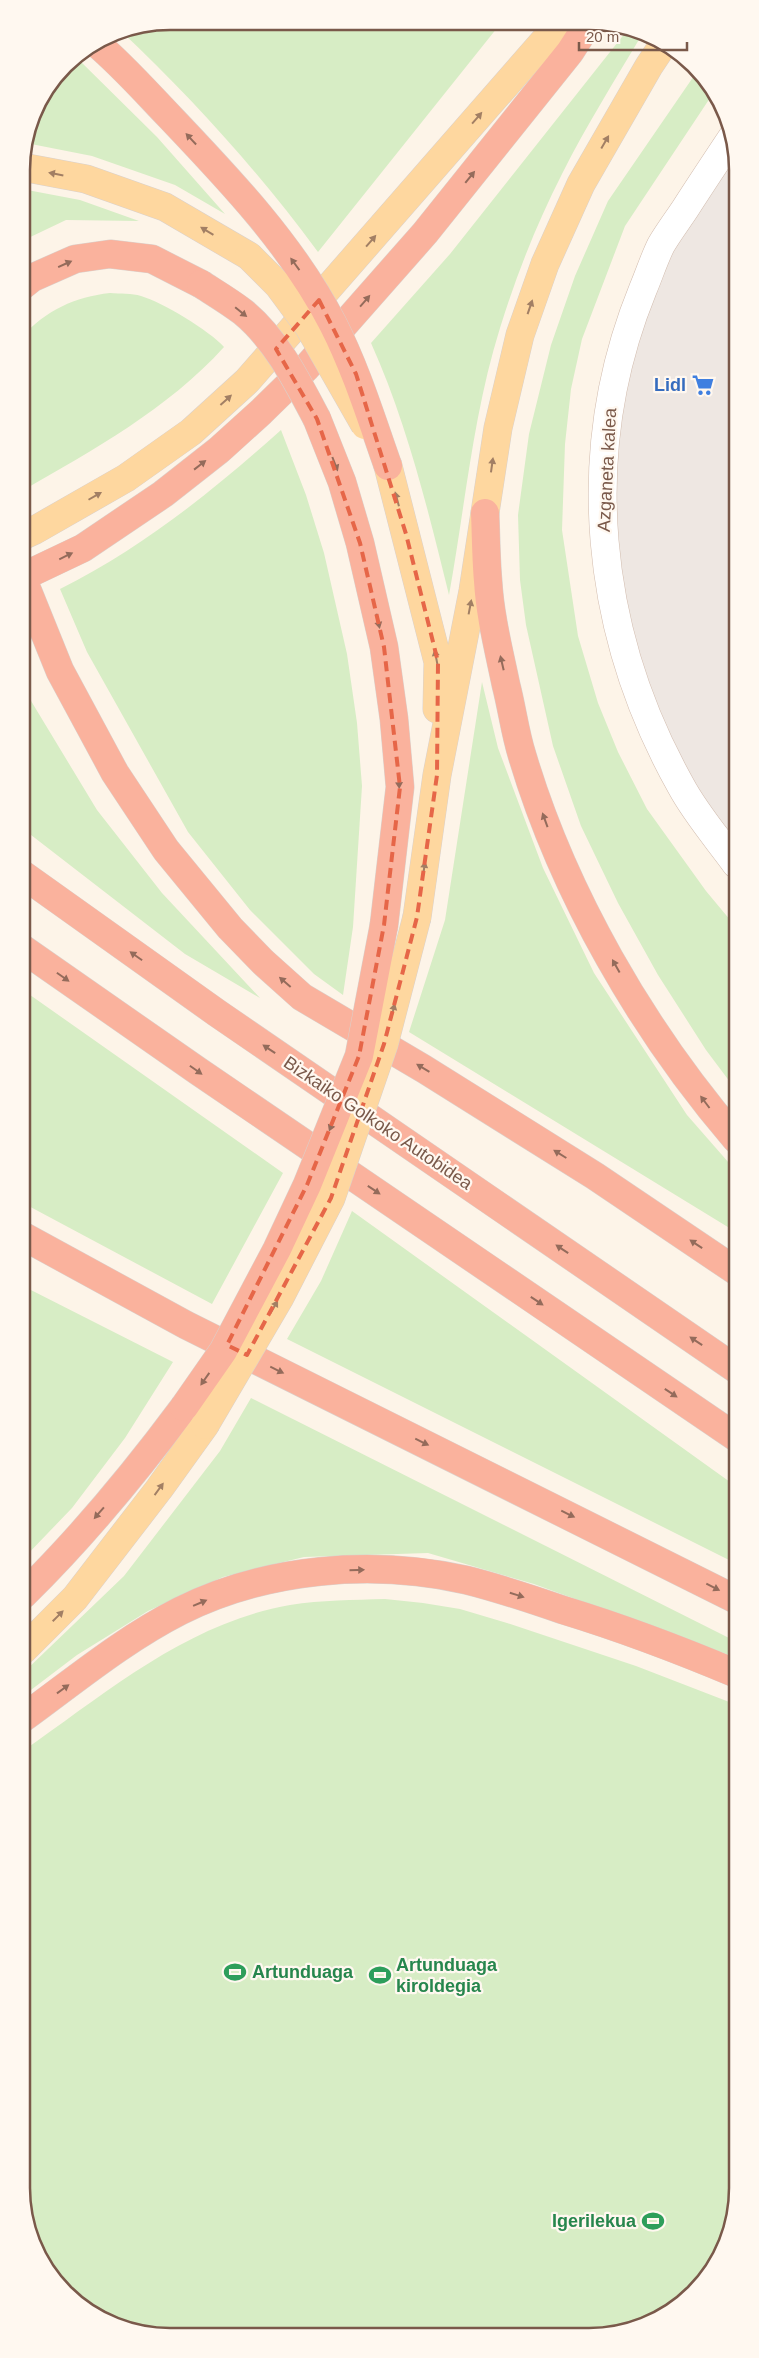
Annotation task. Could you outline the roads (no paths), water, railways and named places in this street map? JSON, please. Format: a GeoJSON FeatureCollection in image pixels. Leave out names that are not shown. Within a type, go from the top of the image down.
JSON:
{"type":"FeatureCollection","features":[{"type":"Feature","properties":{"kind":"highway"},"geometry":{"type":"LineString","coordinates":[[30,573],[83,548],[163,494],[219,450],[293,381],[425,233],[570,52],[584,30]]}},
{"type":"Feature","properties":{"kind":"highway"},"geometry":{"type":"LineString","coordinates":[[101,48],[215,165],[274,235],[313,288],[356,374],[388,466]]}},
{"type":"Feature","properties":{"kind":"highway"},"geometry":{"type":"LineString","coordinates":[[30,280],[74,259],[110,254],[152,259],[201,284],[243,312],[273,344],[298,382],[317,419],[342,482],[360,543],[384,647],[394,719],[400,787],[384,925],[359,1056],[307,1185],[277,1249],[223,1351],[184,1408],[135,1472],[58,1561],[30,1588]]}},
{"type":"Feature","properties":{"kind":"highway"},"geometry":{"type":"LineString","coordinates":[[485,513],[488,582],[494,631],[522,755],[552,838],[589,918],[630,992],[680,1068],[729,1131]]}},
{"type":"Feature","properties":{"kind":"highway"},"geometry":{"type":"LineString","coordinates":[[30,597],[60,671],[115,773],[166,850],[230,928],[269,968],[302,997],[424,1069],[595,1176],[729,1266]]}},
{"type":"Feature","properties":{"kind":"highway","name":"Bizkaiko Golkoko Autobidea"},"geometry":{"type":"LineString","coordinates":[[30,880],[217,1013],[729,1364]]}},
{"type":"Feature","properties":{"kind":"highway"},"geometry":{"type":"LineString","coordinates":[[30,955],[729,1433]]}},
{"type":"Feature","properties":{"kind":"highway"},"geometry":{"type":"LineString","coordinates":[[30,1240],[186,1325],[729,1596]]}},
{"type":"Feature","properties":{"kind":"highway"},"geometry":{"type":"LineString","coordinates":[[30,1260],[186,1325]]}},
{"type":"Feature","properties":{"kind":"highway"},"geometry":{"type":"LineString","coordinates":[[30,1714],[135,1636],[181,1611],[226,1591],[283,1577],[324,1571],[386,1570],[427,1573],[467,1580],[596,1620],[729,1671]]}},
{"type":"Feature","properties":{"kind":"main road"},"geometry":{"type":"LineString","coordinates":[[30,532],[126,478],[191,432],[247,381],[554,30]]}},
{"type":"Feature","properties":{"kind":"main road"},"geometry":{"type":"LineString","coordinates":[[30,1643],[75,1598],[159,1489],[205,1425],[279,1299],[331,1198],[384,1044],[417,917],[437,775],[473,591],[498,428],[520,335],[545,264],[581,184],[660,50]]}},
{"type":"Feature","properties":{"kind":"main road"},"geometry":{"type":"LineString","coordinates":[[30,168],[86,179],[165,207],[249,256],[278,285],[310,327],[388,466],[438,662],[437,775]]}},
{"type":"Feature","properties":{"kind":"main road"},"geometry":{"type":"LineString","coordinates":[[30,620],[60,671]]}},
{"type":"Feature","properties":{"kind":"street","name":"Azganeta kalea"},"geometry":{"type":"LineString","coordinates":[[727,146],[661,245],[620,350],[611,396],[606,438],[602,528],[617,626],[636,689],[655,735],[682,788],[729,854]]}},
{"type":"Feature","properties":{"kind":"place","name":"Lidl"},"geometry":{"type":"Point","coordinates":[703,385]}},
{"type":"Feature","properties":{"kind":"place","name":"Artunduaga"},"geometry":{"type":"Point","coordinates":[235,1972]}},
{"type":"Feature","properties":{"kind":"place","name":"Artunduaga kiroldegia"},"geometry":{"type":"Point","coordinates":[380,1975]}},
{"type":"Feature","properties":{"kind":"place","name":"Igerilekua"},"geometry":{"type":"Point","coordinates":[653,2221]}}]}
